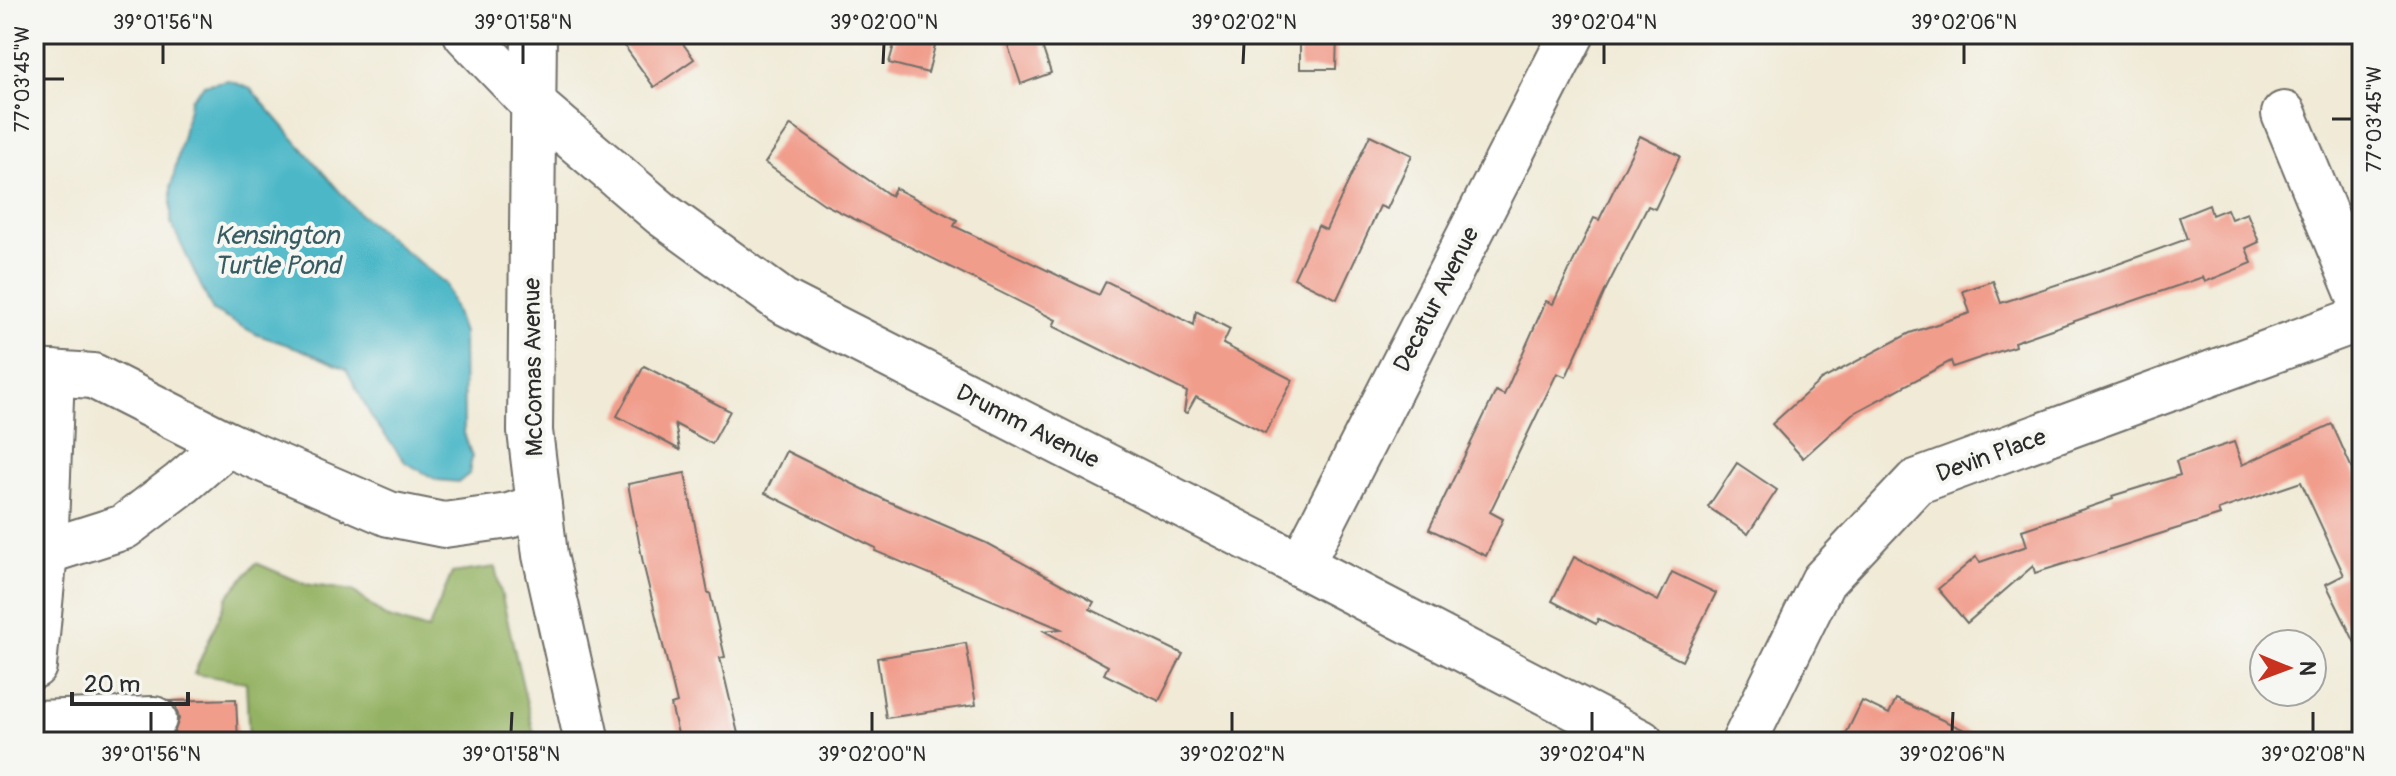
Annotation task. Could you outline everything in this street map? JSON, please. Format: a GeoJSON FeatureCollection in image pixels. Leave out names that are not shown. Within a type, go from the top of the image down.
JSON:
{"type":"FeatureCollection","features":[{"type":"Feature","properties":{"kind":"street","name":"Drumm Avenue"},"geometry":{"type":"LineString","coordinates":[[466,34],[534,105],[662,214],[782,301],[1641,742]]}},
{"type":"Feature","properties":{"kind":"street","name":"McComas Avenue"},"geometry":{"type":"LineString","coordinates":[[534,34],[530,431],[545,555],[587,742]]}},
{"type":"Feature","properties":{"kind":"street","name":"Decatur Avenue"},"geometry":{"type":"LineString","coordinates":[[1301,565],[1572,34]]}},
{"type":"Feature","properties":{"kind":"street"},"geometry":{"type":"LineString","coordinates":[[2284,114],[2362,303]]}},
{"type":"Feature","properties":{"kind":"street","name":"Devin Place"},"geometry":{"type":"LineString","coordinates":[[1744,742],[1823,581],[1916,482],[2362,318]]}},
{"type":"Feature","properties":{"kind":"street"},"geometry":{"type":"LineString","coordinates":[[34,666],[45,552],[43,372],[93,376],[227,444],[389,514],[444,525],[509,516],[539,506]]}},
{"type":"Feature","properties":{"kind":"street"},"geometry":{"type":"LineString","coordinates":[[45,552],[124,527],[227,444]]}},
{"type":"Feature","properties":{"kind":"street"},"geometry":{"type":"LineString","coordinates":[[34,723],[154,719]]}},
{"type":"Feature","properties":{"kind":"green space"},"geometry":{"type":"Polygon","coordinates":[[[256,563],[305,584],[353,591],[386,617],[428,630],[452,573],[495,567],[536,742],[249,742],[246,682],[194,674],[228,596],[256,563]]]}},
{"type":"Feature","properties":{"kind":"water","name":"Kensington Turtle Pond"},"geometry":{"type":"Polygon","coordinates":[[[228,80],[251,89],[359,214],[446,284],[463,333],[464,433],[472,457],[469,474],[459,482],[437,480],[405,462],[372,418],[346,369],[258,335],[213,311],[171,223],[171,187],[191,99],[204,85],[228,80]]]}},
{"type":"Feature","properties":{"kind":"building"},"geometry":{"type":"Polygon","coordinates":[[[616,34],[676,34],[694,59],[654,87],[616,34]]]}},
{"type":"Feature","properties":{"kind":"building"},"geometry":{"type":"Polygon","coordinates":[[[897,34],[938,34],[928,73],[889,63],[897,34]]]}},
{"type":"Feature","properties":{"kind":"building"},"geometry":{"type":"Polygon","coordinates":[[[1004,34],[1038,34],[1051,73],[1021,84],[1004,34]]]}},
{"type":"Feature","properties":{"kind":"building"},"geometry":{"type":"Polygon","coordinates":[[[1300,34],[1337,34],[1336,69],[1300,69],[1300,34]]]}},
{"type":"Feature","properties":{"kind":"building"},"geometry":{"type":"Polygon","coordinates":[[[791,125],[891,196],[895,188],[957,220],[954,226],[1099,295],[1106,281],[1194,325],[1196,311],[1230,329],[1223,344],[1293,380],[1265,433],[1196,397],[1187,413],[1184,412],[1187,392],[1053,326],[1056,320],[824,204],[765,163],[791,125]]]}},
{"type":"Feature","properties":{"kind":"building"},"geometry":{"type":"Polygon","coordinates":[[[1370,135],[1412,155],[1387,209],[1380,206],[1337,299],[1294,278],[1318,226],[1326,230],[1370,135]]]}},
{"type":"Feature","properties":{"kind":"building"},"geometry":{"type":"Polygon","coordinates":[[[1640,136],[1680,156],[1655,209],[1648,206],[1566,377],[1557,373],[1490,512],[1503,519],[1486,556],[1429,529],[1496,391],[1504,395],[1546,301],[1553,304],[1594,218],[1599,220],[1640,136]]]}},
{"type":"Feature","properties":{"kind":"building"},"geometry":{"type":"Polygon","coordinates":[[[2209,205],[2212,215],[2227,209],[2231,219],[2247,213],[2259,242],[2246,248],[2252,263],[2205,282],[2203,277],[2014,342],[2015,346],[1953,367],[1951,361],[1852,414],[1803,458],[1772,424],[1821,380],[1910,333],[1970,313],[1963,291],[1993,281],[2001,303],[2107,268],[2187,239],[2179,217],[2209,205]]]}},
{"type":"Feature","properties":{"kind":"building"},"geometry":{"type":"Polygon","coordinates":[[[644,366],[730,411],[712,444],[675,424],[680,450],[617,416],[644,366]]]}},
{"type":"Feature","properties":{"kind":"building"},"geometry":{"type":"Polygon","coordinates":[[[2332,424],[2362,491],[2362,657],[2326,584],[2344,575],[2301,482],[2218,510],[2220,515],[2035,573],[2033,566],[1967,623],[1938,589],[1976,557],[1980,562],[2027,546],[2022,530],[2113,499],[2112,496],[2180,475],[2176,461],[2234,442],[2242,465],[2332,424]]]}},
{"type":"Feature","properties":{"kind":"building"},"geometry":{"type":"Polygon","coordinates":[[[786,451],[885,500],[986,543],[1094,602],[1090,609],[1183,654],[1159,701],[1104,674],[1108,666],[1044,631],[1061,629],[875,551],[876,548],[765,493],[786,451]]]}},
{"type":"Feature","properties":{"kind":"building"},"geometry":{"type":"Polygon","coordinates":[[[1737,463],[1777,490],[1748,534],[1708,507],[1737,463]]]}},
{"type":"Feature","properties":{"kind":"building"},"geometry":{"type":"Polygon","coordinates":[[[685,473],[708,593],[725,657],[720,658],[740,742],[680,742],[671,705],[677,703],[643,563],[628,484],[685,473]]]}},
{"type":"Feature","properties":{"kind":"building"},"geometry":{"type":"Polygon","coordinates":[[[1574,557],[1658,601],[1672,572],[1716,593],[1682,661],[1598,619],[1596,624],[1552,601],[1574,557]]]}},
{"type":"Feature","properties":{"kind":"building"},"geometry":{"type":"Polygon","coordinates":[[[966,643],[976,705],[886,718],[877,658],[966,643]]]}},
{"type":"Feature","properties":{"kind":"building"},"geometry":{"type":"Polygon","coordinates":[[[236,699],[238,742],[171,742],[179,719],[176,706],[170,701],[236,699]]]}},
{"type":"Feature","properties":{"kind":"building"},"geometry":{"type":"Polygon","coordinates":[[[1896,699],[1991,742],[1842,742],[1862,701],[1889,714],[1896,699]]]}}]}
